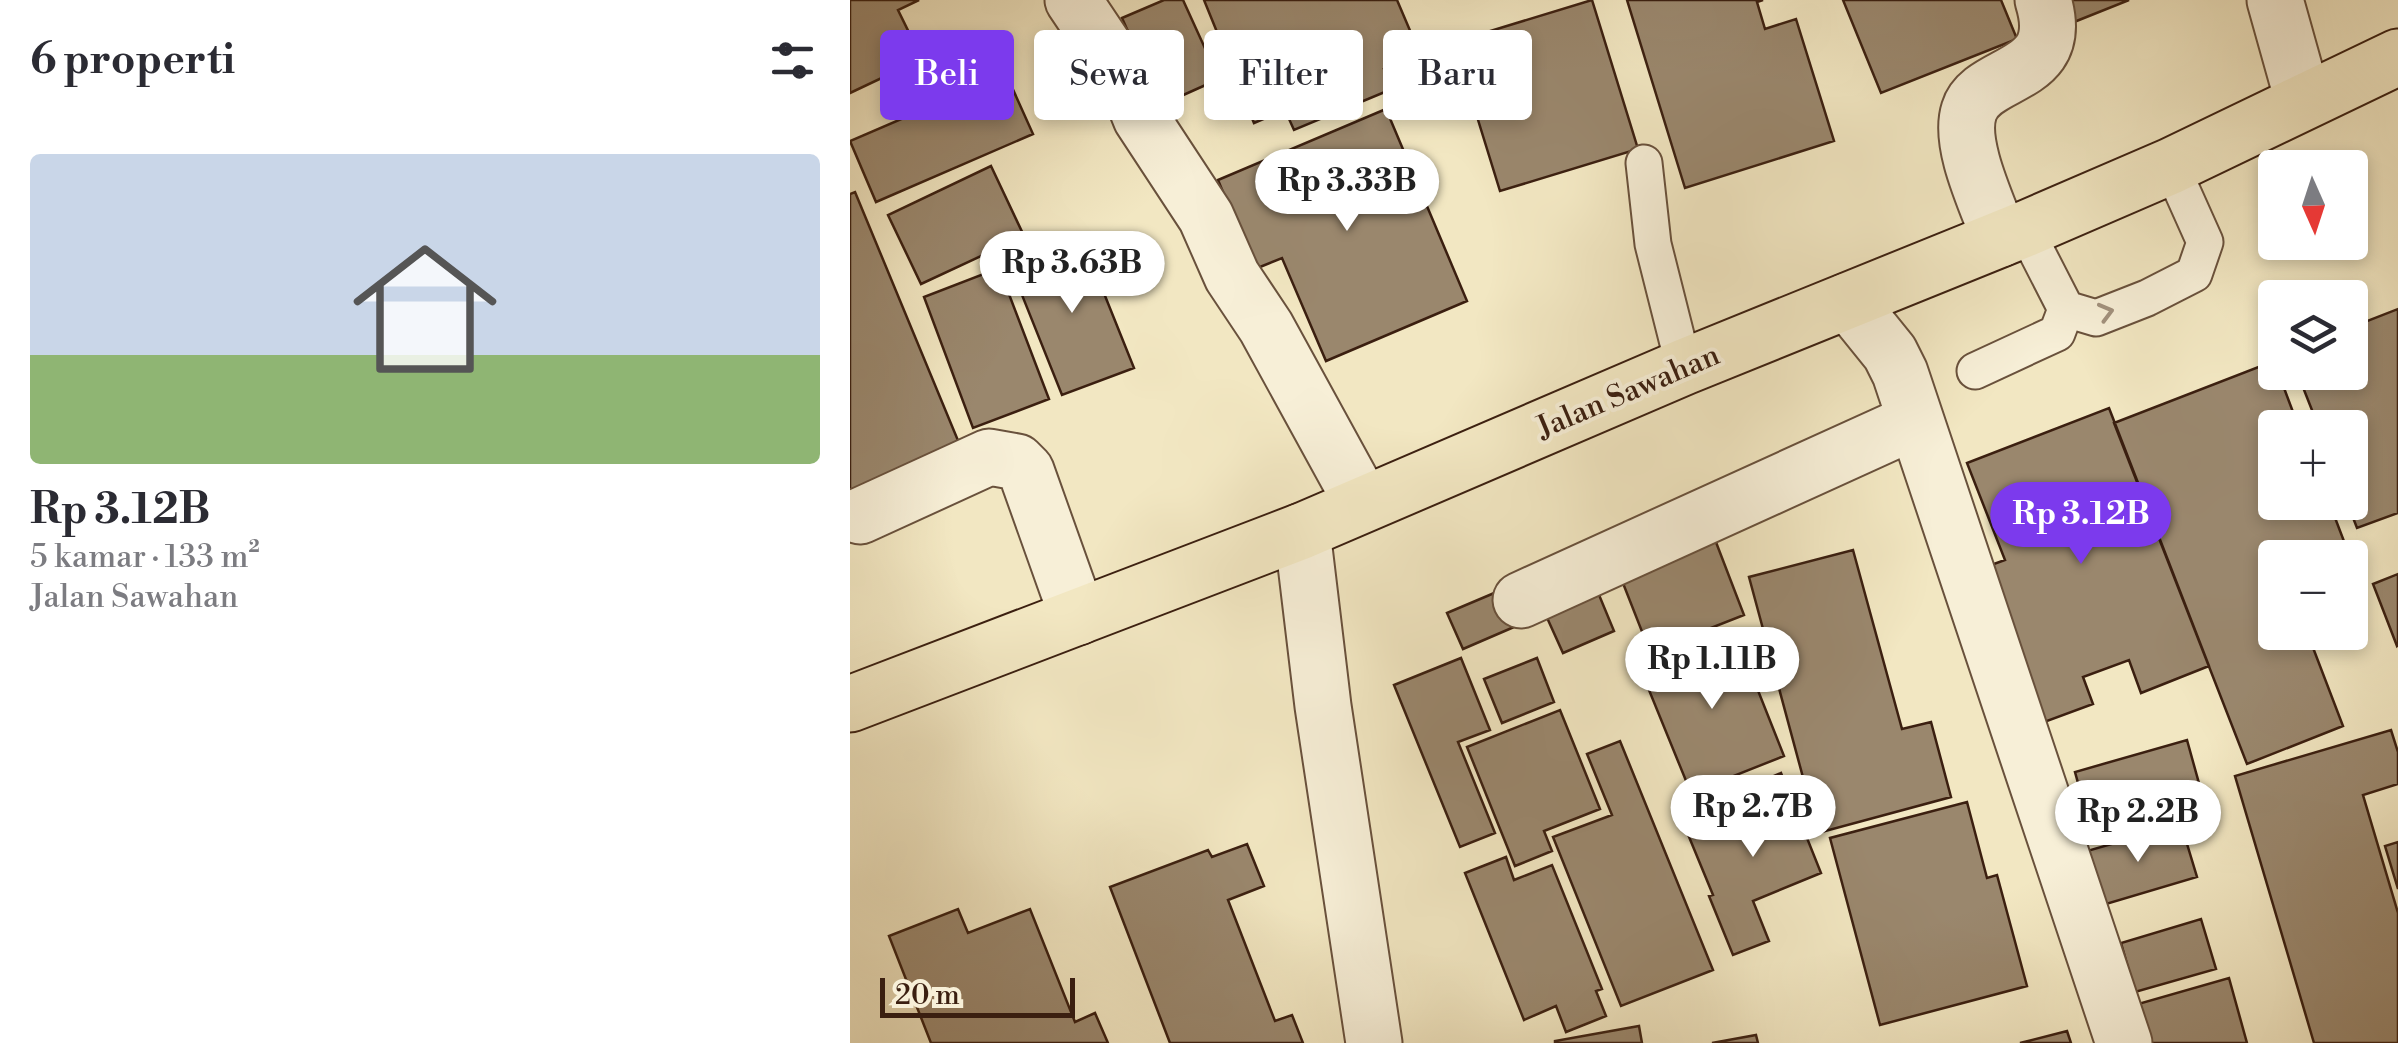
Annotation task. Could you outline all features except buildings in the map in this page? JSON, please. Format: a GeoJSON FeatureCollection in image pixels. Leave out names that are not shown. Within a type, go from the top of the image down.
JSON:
{"type":"FeatureCollection","features":[{"type":"Feature","properties":{"kind":"main road","name":"Jalan Sawahan"},"geometry":{"type":"LineString","coordinates":[[850,704],[1302,532],[1684,367],[2171,166],[2398,57]]}},
{"type":"Feature","properties":{"kind":"street"},"geometry":{"type":"LineString","coordinates":[[1072,0],[1124,76],[1141,118],[1206,218],[1232,276],[1266,327],[1362,504]]}},
{"type":"Feature","properties":{"kind":"street"},"geometry":{"type":"LineString","coordinates":[[2013,234],[1966,140],[1969,110],[1975,99],[2033,61],[2041,50],[2048,30],[2043,0]]}},
{"type":"Feature","properties":{"kind":"street"},"geometry":{"type":"LineString","coordinates":[[2275,0],[2303,100]]}},
{"type":"Feature","properties":{"kind":"street"},"geometry":{"type":"LineString","coordinates":[[1848,301],[1890,353],[2124,1043]]}},
{"type":"Feature","properties":{"kind":"street"},"geometry":{"type":"LineString","coordinates":[[1520,600],[1915,421]]}},
{"type":"Feature","properties":{"kind":"street"},"geometry":{"type":"LineString","coordinates":[[860,516],[989,457],[1018,462],[1026,471],[1078,617]]}},
{"type":"Feature","properties":{"kind":"street"},"geometry":{"type":"LineString","coordinates":[[1302,532],[1323,706],[1374,1043]]}},
{"type":"Feature","properties":{"kind":"lane"},"geometry":{"type":"LineString","coordinates":[[1644,163],[1653,244],[1684,367]]}},
{"type":"Feature","properties":{"kind":"lane"},"geometry":{"type":"LineString","coordinates":[[2013,234],[2066,309],[2096,318],[2147,298],[2194,274],[2205,242],[2171,166]]}},
{"type":"Feature","properties":{"kind":"lane"},"geometry":{"type":"LineString","coordinates":[[1975,372],[2057,334],[2066,309]]}}]}
